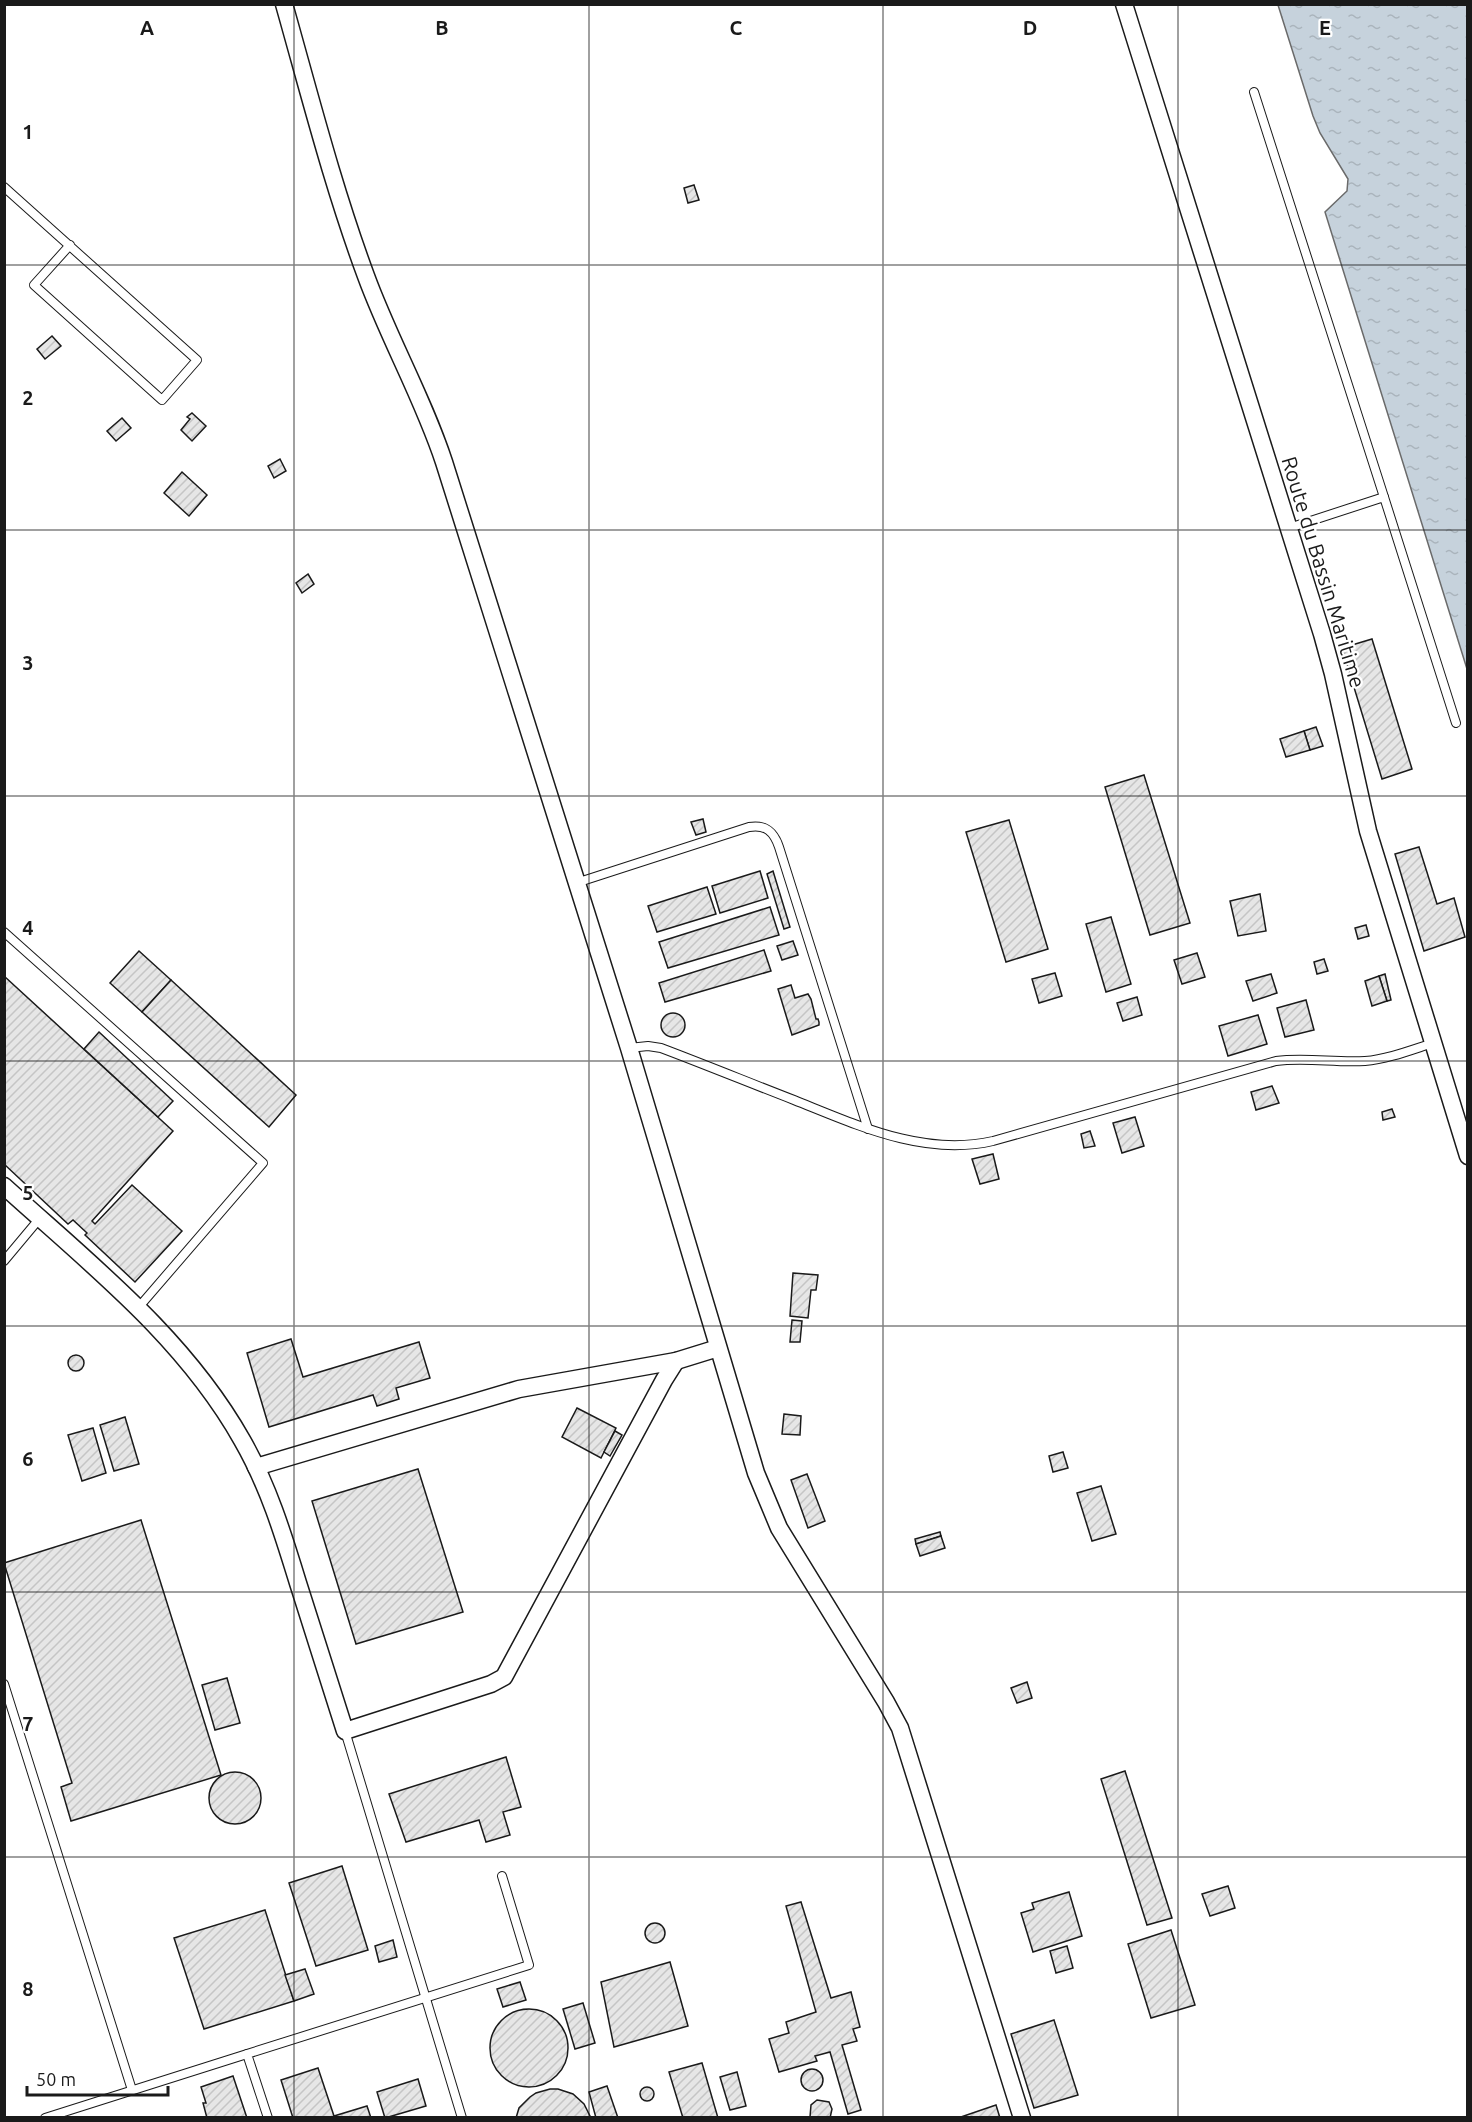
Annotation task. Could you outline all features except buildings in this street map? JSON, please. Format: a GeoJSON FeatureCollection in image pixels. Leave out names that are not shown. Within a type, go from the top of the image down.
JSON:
{"type":"FeatureCollection","features":[{"type":"Feature","properties":{"kind":"street"},"geometry":{"type":"LineString","coordinates":[[284,4],[335,188],[374,297],[438,445],[628,1048],[756,1473],[779,1528],[886,1702],[905,1742],[1022,2118]]}},
{"type":"Feature","properties":{"kind":"street","name":"Route du Bassin Maritime"},"geometry":{"type":"LineString","coordinates":[[1124,4],[1334,674],[1368,831],[1467,1156]]}},
{"type":"Feature","properties":{"kind":"street"},"geometry":{"type":"LineString","coordinates":[[4,1186],[160,1330],[197,1372],[230,1420],[256,1467],[277,1518],[345,1731],[491,1684],[504,1677],[676,1361]]}},
{"type":"Feature","properties":{"kind":"street"},"geometry":{"type":"LineString","coordinates":[[256,1467],[519,1389],[676,1361],[718,1348]]}},
{"type":"Feature","properties":{"kind":"lane"},"geometry":{"type":"LineString","coordinates":[[1254,92],[1456,723]]}},
{"type":"Feature","properties":{"kind":"lane"},"geometry":{"type":"LineString","coordinates":[[4,187],[70,245],[197,360],[162,400],[34,285],[70,245]]}},
{"type":"Feature","properties":{"kind":"lane"},"geometry":{"type":"LineString","coordinates":[[1288,528],[1384,497]]}},
{"type":"Feature","properties":{"kind":"lane"},"geometry":{"type":"LineString","coordinates":[[576,883],[749,827],[762,826],[771,831],[779,847],[868,1129]]}},
{"type":"Feature","properties":{"kind":"lane"},"geometry":{"type":"LineString","coordinates":[[4,932],[263,1163],[138,1308]]}},
{"type":"Feature","properties":{"kind":"lane"},"geometry":{"type":"LineString","coordinates":[[628,1048],[648,1046],[662,1048],[868,1129],[895,1137],[938,1145],[963,1145],[983,1143],[1276,1061],[1296,1059],[1365,1061],[1433,1043]]}},
{"type":"Feature","properties":{"kind":"lane"},"geometry":{"type":"LineString","coordinates":[[4,1261],[40,1218]]}},
{"type":"Feature","properties":{"kind":"lane"},"geometry":{"type":"LineString","coordinates":[[4,1684],[132,2090]]}},
{"type":"Feature","properties":{"kind":"lane"},"geometry":{"type":"LineString","coordinates":[[345,1731],[462,2118]]}},
{"type":"Feature","properties":{"kind":"lane"},"geometry":{"type":"LineString","coordinates":[[45,2118],[529,1965],[502,1876]]}},
{"type":"Feature","properties":{"kind":"lane"},"geometry":{"type":"LineString","coordinates":[[248,2054],[268,2118]]}},
{"type":"Feature","properties":{"kind":"water"},"geometry":{"type":"Polygon","coordinates":[[[1278,5],[1467,5],[1467,669],[1325,212],[1347,191],[1348,179],[1320,133],[1313,116],[1278,5]]]}}]}
